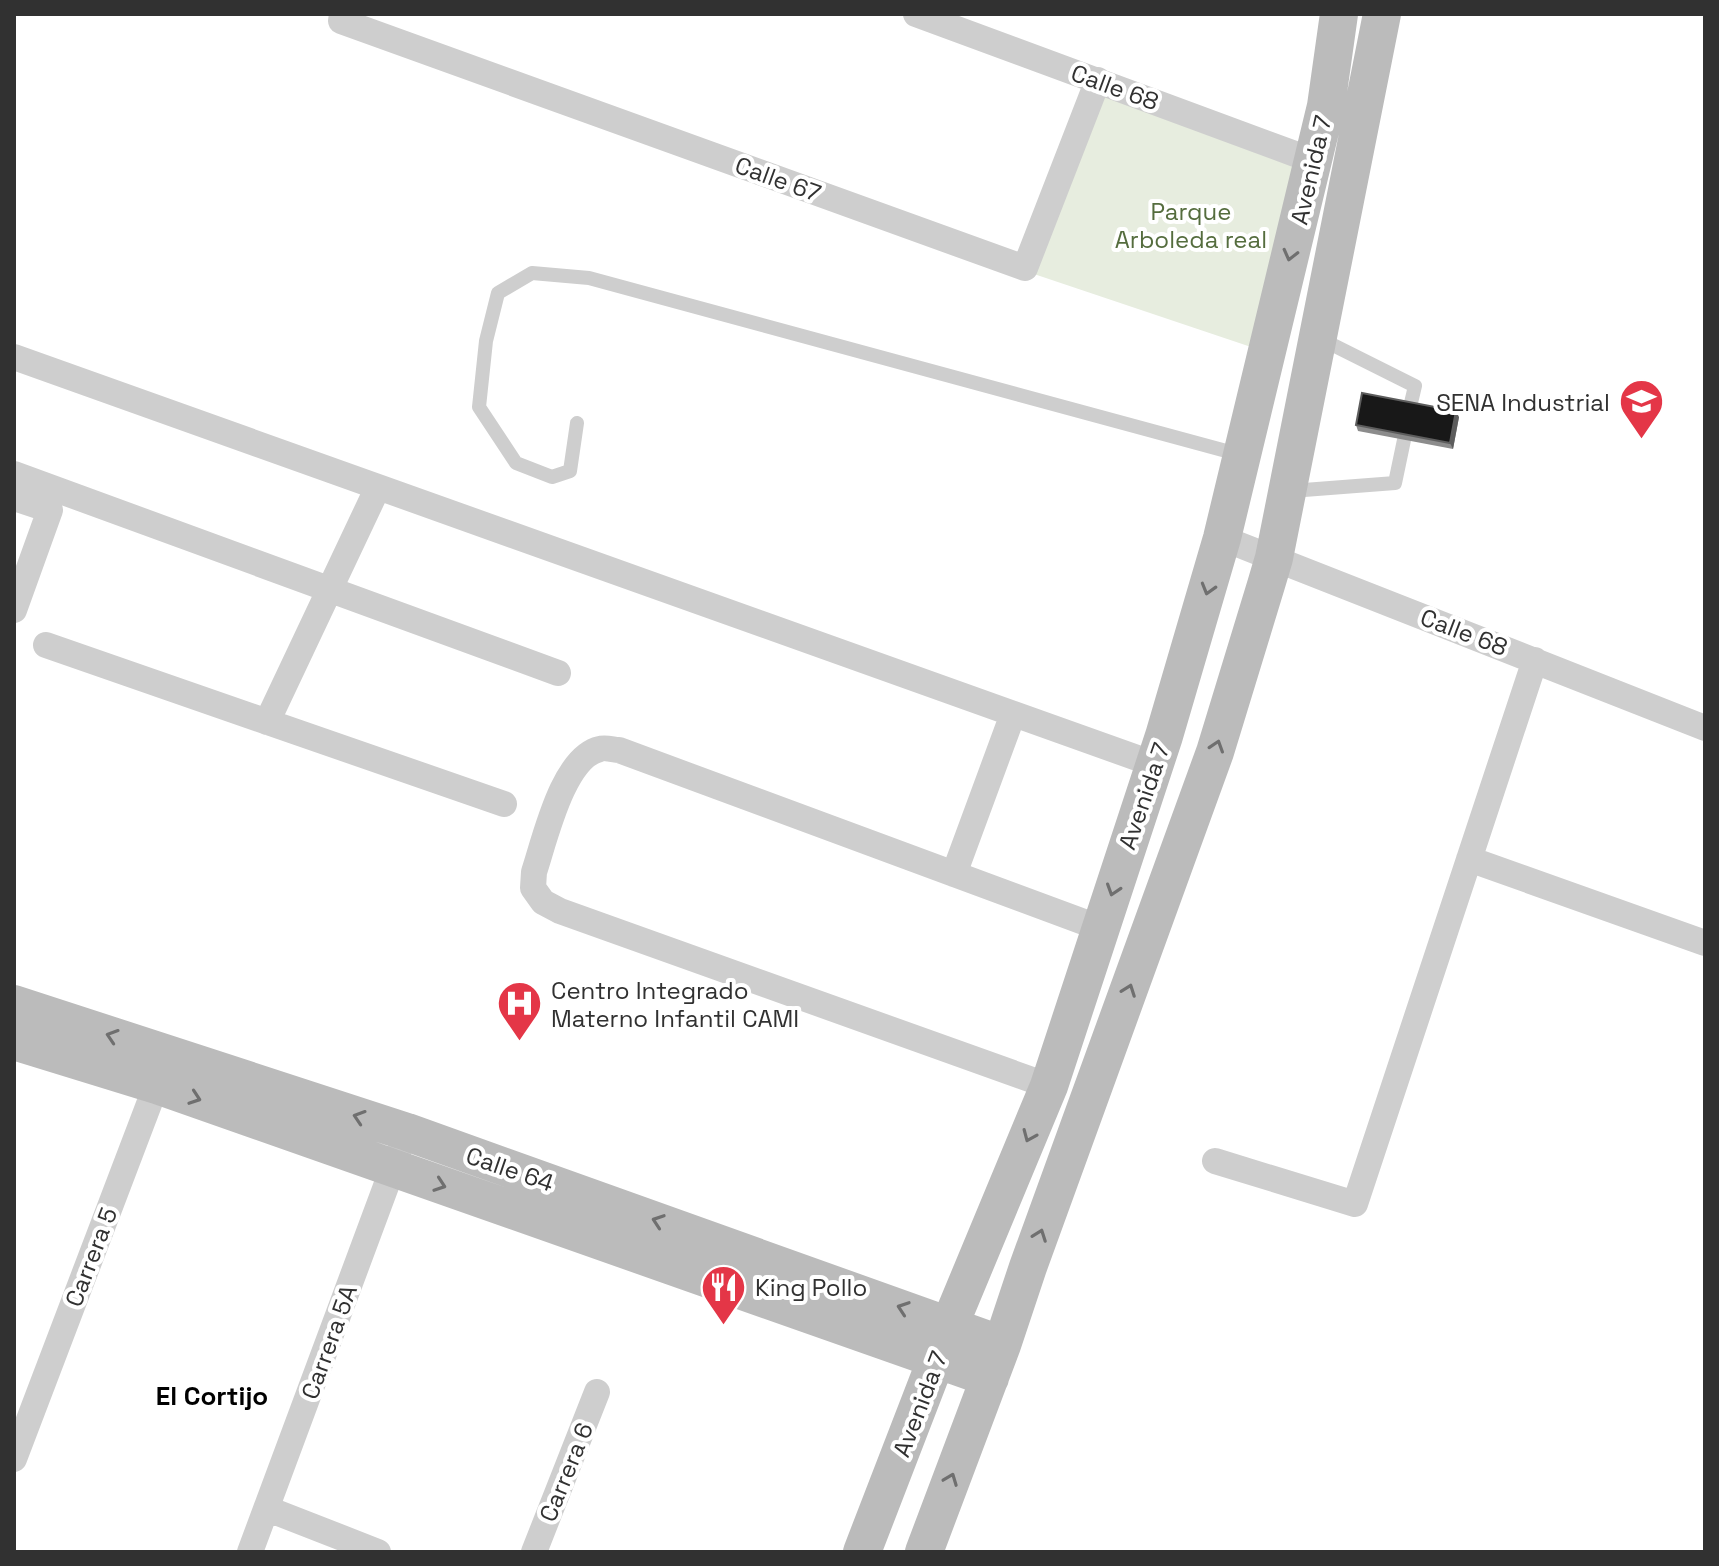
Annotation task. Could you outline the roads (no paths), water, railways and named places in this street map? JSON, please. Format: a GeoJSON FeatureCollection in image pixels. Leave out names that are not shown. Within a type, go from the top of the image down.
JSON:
{"type":"FeatureCollection","features":[{"type":"Feature","properties":{"kind":"main road","name":"Avenida 7"},"geometry":{"type":"LineString","coordinates":[[862,1552],[1049,1086],[1154,764],[1222,538],[1314,161],[1326,106],[1339,14]]}},
{"type":"Feature","properties":{"kind":"main road","name":"Avenida 7"},"geometry":{"type":"LineString","coordinates":[[924,1552],[996,1362],[1215,752],[1274,558],[1382,14]]}},
{"type":"Feature","properties":{"kind":"main road","name":"Calle 64"},"geometry":{"type":"LineString","coordinates":[[14,1004],[393,1168],[944,1342]]}},
{"type":"Feature","properties":{"kind":"main road","name":"Calle 64"},"geometry":{"type":"LineString","coordinates":[[14,1041],[162,1069],[407,1132],[996,1362]]}},
{"type":"Feature","properties":{"kind":"street","name":"Calle 68"},"geometry":{"type":"LineString","coordinates":[[916,14],[1314,161]]}},
{"type":"Feature","properties":{"kind":"street","name":"Calle 67"},"geometry":{"type":"LineString","coordinates":[[341,18],[1025,268],[1098,80]]}},
{"type":"Feature","properties":{"kind":"street"},"geometry":{"type":"LineString","coordinates":[[14,357],[1154,764]]}},
{"type":"Feature","properties":{"kind":"street"},"geometry":{"type":"LineString","coordinates":[[14,474],[558,673]]}},
{"type":"Feature","properties":{"kind":"street"},"geometry":{"type":"LineString","coordinates":[[267,722],[378,487]]}},
{"type":"Feature","properties":{"kind":"street"},"geometry":{"type":"LineString","coordinates":[[14,498],[50,510],[14,610]]}},
{"type":"Feature","properties":{"kind":"street","name":"Calle 68"},"geometry":{"type":"LineString","coordinates":[[1222,538],[1705,728]]}},
{"type":"Feature","properties":{"kind":"street"},"geometry":{"type":"LineString","coordinates":[[46,645],[504,804]]}},
{"type":"Feature","properties":{"kind":"street"},"geometry":{"type":"LineString","coordinates":[[1215,1161],[1355,1204],[1535,660]]}},
{"type":"Feature","properties":{"kind":"street"},"geometry":{"type":"LineString","coordinates":[[954,874],[1013,714]]}},
{"type":"Feature","properties":{"kind":"street"},"geometry":{"type":"LineString","coordinates":[[1049,1086],[560,911],[543,902],[533,888],[534,872],[568,775],[581,759],[600,748],[619,750],[1100,928]]}},
{"type":"Feature","properties":{"kind":"street"},"geometry":{"type":"LineString","coordinates":[[1469,859],[1705,943]]}},
{"type":"Feature","properties":{"kind":"street","name":"Carrera 5"},"geometry":{"type":"LineString","coordinates":[[14,1459],[162,1069]]}},
{"type":"Feature","properties":{"kind":"street","name":"Carrera 5A"},"geometry":{"type":"LineString","coordinates":[[250,1552],[407,1132]]}},
{"type":"Feature","properties":{"kind":"street","name":"Carrera 6"},"geometry":{"type":"LineString","coordinates":[[534,1552],[597,1392]]}},
{"type":"Feature","properties":{"kind":"street"},"geometry":{"type":"LineString","coordinates":[[268,1509],[378,1552]]}},
{"type":"Feature","properties":{"kind":"lane"},"geometry":{"type":"LineString","coordinates":[[577,423],[570,471],[552,477],[516,463],[479,407],[486,341],[498,293],[532,273],[589,278],[1241,455]]}},
{"type":"Feature","properties":{"kind":"lane"},"geometry":{"type":"LineString","coordinates":[[1317,337],[1415,386],[1410,407]]}},
{"type":"Feature","properties":{"kind":"lane"},"geometry":{"type":"LineString","coordinates":[[1287,491],[1395,483],[1404,440]]}},
{"type":"Feature","properties":{"kind":"place","name":"SENA Industrial"},"geometry":{"type":"Point","coordinates":[1641,441]}},
{"type":"Feature","properties":{"kind":"place","name":"Centro Integrado Materno Infantil CAMI"},"geometry":{"type":"Point","coordinates":[520,1043]}},
{"type":"Feature","properties":{"kind":"place","name":"King Pollo"},"geometry":{"type":"Point","coordinates":[724,1326]}},
{"type":"Feature","properties":{"kind":"district","name":"El Cortijo"},"geometry":{"type":"Point","coordinates":[212,1396]}},
{"type":"Feature","properties":{"kind":"park label","name":"Parque Arboleda real"},"geometry":{"type":"Point","coordinates":[1191,225]}}]}
